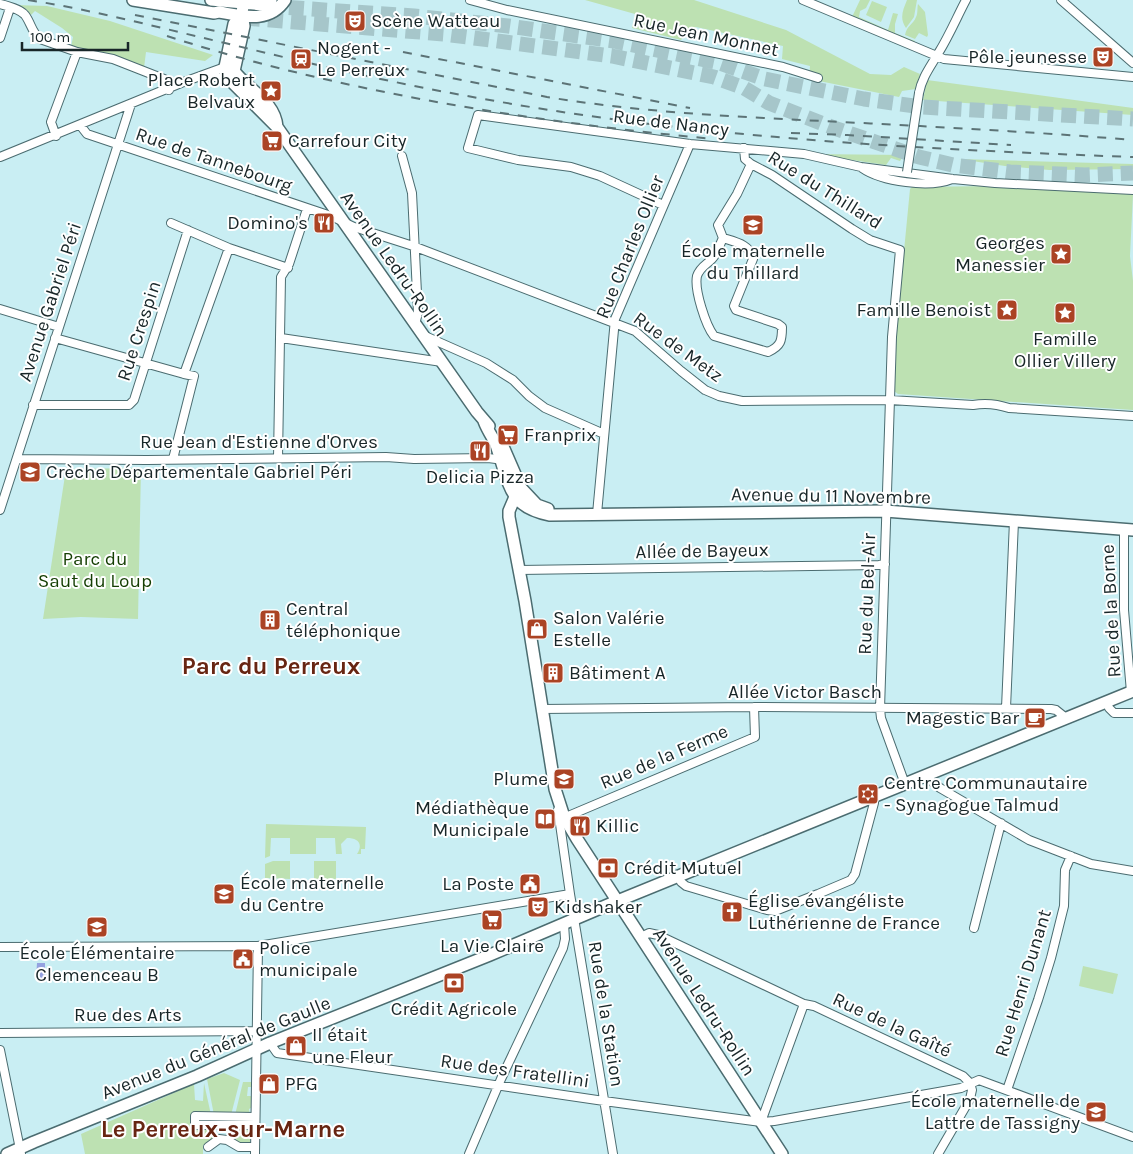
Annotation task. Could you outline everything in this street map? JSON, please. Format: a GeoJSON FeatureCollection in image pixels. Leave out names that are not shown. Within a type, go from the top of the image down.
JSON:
{"type":"FeatureCollection","features":[{"type":"Feature","properties":{"kind":"street"},"geometry":{"type":"LineString","coordinates":[[133,0],[214,13],[243,12],[271,0]]}},
{"type":"Feature","properties":{"kind":"street"},"geometry":{"type":"LineString","coordinates":[[211,0],[261,17],[273,13],[285,0]]}},
{"type":"Feature","properties":{"kind":"street","name":"Rue Jean Monnet"},"geometry":{"type":"LineString","coordinates":[[470,0],[507,10],[783,67],[818,78]]}},
{"type":"Feature","properties":{"kind":"street"},"geometry":{"type":"LineString","coordinates":[[908,172],[921,83],[966,0]]}},
{"type":"Feature","properties":{"kind":"street"},"geometry":{"type":"LineString","coordinates":[[1061,0],[1133,63]]}},
{"type":"Feature","properties":{"kind":"street"},"geometry":{"type":"LineString","coordinates":[[808,1],[935,57],[1133,77]]}},
{"type":"Feature","properties":{"kind":"street"},"geometry":{"type":"LineString","coordinates":[[0,4],[24,14],[35,36],[40,39],[77,52],[113,59],[164,79],[169,90]]}},
{"type":"Feature","properties":{"kind":"street"},"geometry":{"type":"LineString","coordinates":[[0,38],[10,8]]}},
{"type":"Feature","properties":{"kind":"street"},"geometry":{"type":"LineString","coordinates":[[0,157],[202,76],[229,72],[243,12]]}},
{"type":"Feature","properties":{"kind":"street"},"geometry":{"type":"LineString","coordinates":[[56,136],[51,122],[77,52]]}},
{"type":"Feature","properties":{"kind":"street","name":"Avenue Ledru-Rollin"},"geometry":{"type":"LineString","coordinates":[[229,72],[256,105],[276,122]]}},
{"type":"Feature","properties":{"kind":"street","name":"Avenue Ledru-Rollin"},"geometry":{"type":"LineString","coordinates":[[229,72],[240,78],[265,101],[276,122],[342,222],[502,444],[516,492],[512,526],[541,709],[562,818],[782,1154]]}},
{"type":"Feature","properties":{"kind":"street","name":"Avenue Gabriel Péri"},"geometry":{"type":"LineString","coordinates":[[0,510],[4,487],[17,459],[131,104]]}},
{"type":"Feature","properties":{"kind":"street","name":"Rue de Nancy"},"geometry":{"type":"LineString","coordinates":[[663,205],[600,176],[571,167],[518,160],[468,148],[478,114],[690,144],[804,154],[861,167],[995,183],[1133,190]]}},
{"type":"Feature","properties":{"kind":"street","name":"Rue de Tannebourg"},"geometry":{"type":"LineString","coordinates":[[80,125],[87,134],[331,216],[342,222]]}},
{"type":"Feature","properties":{"kind":"street","name":"Rue Charles Ollier"},"geometry":{"type":"LineString","coordinates":[[597,514],[614,323],[690,144]]}},
{"type":"Feature","properties":{"kind":"street","name":"Rue du Thillard"},"geometry":{"type":"LineString","coordinates":[[744,148],[745,159],[751,164],[772,175],[832,218],[864,237],[900,250]]}},
{"type":"Feature","properties":{"kind":"street"},"geometry":{"type":"LineString","coordinates":[[402,156],[412,193],[413,246],[418,314],[415,324]]}},
{"type":"Feature","properties":{"kind":"street"},"geometry":{"type":"LineString","coordinates":[[723,238],[713,258],[703,265],[697,277],[701,305],[710,330],[714,336],[768,352],[777,348],[782,338],[782,327],[736,310],[734,306],[753,260],[752,252],[723,238],[718,225],[737,194],[751,164]]}},
{"type":"Feature","properties":{"kind":"street","name":"Rue de Nancy"},"geometry":{"type":"LineString","coordinates":[[861,167],[870,173],[907,182],[942,183],[953,178]]}},
{"type":"Feature","properties":{"kind":"street"},"geometry":{"type":"LineString","coordinates":[[278,458],[282,277],[288,268],[307,209]]}},
{"type":"Feature","properties":{"kind":"street","name":"Rue de Metz"},"geometry":{"type":"LineString","coordinates":[[342,222],[413,246],[635,331],[694,383],[708,392],[724,398],[742,401],[890,400],[1000,405],[1008,408],[1133,416]]}},
{"type":"Feature","properties":{"kind":"street"},"geometry":{"type":"LineString","coordinates":[[171,223],[229,248],[288,268]]}},
{"type":"Feature","properties":{"kind":"street","name":"Rue Crespin"},"geometry":{"type":"LineString","coordinates":[[33,405],[129,405],[134,400],[188,230]]}},
{"type":"Feature","properties":{"kind":"street"},"geometry":{"type":"LineString","coordinates":[[184,374],[229,248]]}},
{"type":"Feature","properties":{"kind":"street","name":"Rue du Bel-Air"},"geometry":{"type":"LineString","coordinates":[[900,250],[892,337],[880,709],[881,718],[905,784]]}},
{"type":"Feature","properties":{"kind":"street"},"geometry":{"type":"LineString","coordinates":[[0,310],[59,327]]}},
{"type":"Feature","properties":{"kind":"street"},"geometry":{"type":"LineString","coordinates":[[423,335],[486,363],[513,380],[529,396],[545,408],[604,434]]}},
{"type":"Feature","properties":{"kind":"street"},"geometry":{"type":"LineString","coordinates":[[55,338],[194,376],[173,459]]}},
{"type":"Feature","properties":{"kind":"street"},"geometry":{"type":"LineString","coordinates":[[281,338],[442,362]]}},
{"type":"Feature","properties":{"kind":"street","name":"Avenue Ledru-Rollin"},"geometry":{"type":"LineString","coordinates":[[484,421],[516,492]]}},
{"type":"Feature","properties":{"kind":"street","name":"Rue Jean d'Estienne d'Orves"},"geometry":{"type":"LineString","coordinates":[[17,459],[500,459]]}},
{"type":"Feature","properties":{"kind":"street","name":"Avenue du 11 Novembre"},"geometry":{"type":"LineString","coordinates":[[516,492],[537,505],[558,514]]}},
{"type":"Feature","properties":{"kind":"street","name":"Avenue du 11 Novembre"},"geometry":{"type":"LineString","coordinates":[[516,492],[537,512],[550,515],[886,511],[1128,530]]}},
{"type":"Feature","properties":{"kind":"street"},"geometry":{"type":"LineString","coordinates":[[1006,708],[1014,521]]}},
{"type":"Feature","properties":{"kind":"street","name":"Rue de la Borne"},"geometry":{"type":"LineString","coordinates":[[1128,530],[1124,610],[1132,691]]}},
{"type":"Feature","properties":{"kind":"street","name":"Allée de Bayeux"},"geometry":{"type":"LineString","coordinates":[[519,570],[885,564]]}},
{"type":"Feature","properties":{"kind":"street","name":"Avenue du Général de Gaulle"},"geometry":{"type":"LineString","coordinates":[[7,1154],[20,1151],[256,1049],[457,969],[1132,691]]}},
{"type":"Feature","properties":{"kind":"street"},"geometry":{"type":"LineString","coordinates":[[1107,702],[1109,708],[1114,713],[1133,712]]}},
{"type":"Feature","properties":{"kind":"street","name":"Allée Victor Basch"},"geometry":{"type":"LineString","coordinates":[[541,709],[754,707],[1006,708],[1052,709],[1066,718]]}},
{"type":"Feature","properties":{"kind":"street","name":"Rue de la Ferme"},"geometry":{"type":"LineString","coordinates":[[562,818],[755,737],[754,707]]}},
{"type":"Feature","properties":{"kind":"street"},"geometry":{"type":"LineString","coordinates":[[925,776],[940,788],[1029,840],[1091,864],[1133,871]]}},
{"type":"Feature","properties":{"kind":"street"},"geometry":{"type":"LineString","coordinates":[[679,876],[681,882],[686,886],[767,910],[775,911],[818,894],[851,880],[855,874],[874,797]]}},
{"type":"Feature","properties":{"kind":"street","name":"Rue de la Station"},"geometry":{"type":"LineString","coordinates":[[562,818],[570,894],[569,922],[579,948],[613,1154]]}},
{"type":"Feature","properties":{"kind":"street"},"geometry":{"type":"LineString","coordinates":[[974,928],[1001,823]]}},
{"type":"Feature","properties":{"kind":"street","name":"Rue Henri Dunant"},"geometry":{"type":"LineString","coordinates":[[1006,1090],[1051,958],[1064,906],[1065,870],[1071,856]]}},
{"type":"Feature","properties":{"kind":"street"},"geometry":{"type":"LineString","coordinates":[[0,947],[258,946],[570,894]]}},
{"type":"Feature","properties":{"kind":"street"},"geometry":{"type":"LineString","coordinates":[[563,948],[569,922]]}},
{"type":"Feature","properties":{"kind":"street","name":"Rue de la Gaîté"},"geometry":{"type":"LineString","coordinates":[[641,937],[649,933],[655,934],[963,1076],[970,1083],[979,1080],[1133,1137]]}},
{"type":"Feature","properties":{"kind":"street"},"geometry":{"type":"LineString","coordinates":[[469,1154],[563,948],[567,942],[574,941],[579,948]]}},
{"type":"Feature","properties":{"kind":"street"},"geometry":{"type":"LineString","coordinates":[[208,1147],[219,1139],[227,1140],[238,1147],[255,1150],[258,946]]}},
{"type":"Feature","properties":{"kind":"street"},"geometry":{"type":"LineString","coordinates":[[761,1122],[804,1004]]}},
{"type":"Feature","properties":{"kind":"street","name":"Rue des Arts"},"geometry":{"type":"LineString","coordinates":[[0,1033],[256,1031]]}},
{"type":"Feature","properties":{"kind":"street","name":"Rue des Fratellini"},"geometry":{"type":"LineString","coordinates":[[270,1044],[277,1053],[761,1122],[962,1088],[970,1083]]}},
{"type":"Feature","properties":{"kind":"street"},"geometry":{"type":"LineString","coordinates":[[0,1050],[20,1151]]}},
{"type":"Feature","properties":{"kind":"street"},"geometry":{"type":"LineString","coordinates":[[938,1154],[970,1099],[972,1090],[970,1083]]}},
{"type":"Feature","properties":{"kind":"street"},"geometry":{"type":"LineString","coordinates":[[195,1116],[255,1121],[195,1125],[195,1116]]}},
{"type":"Feature","properties":{"kind":"green space"},"geometry":{"type":"Polygon","coordinates":[[[585,0],[694,0],[786,30],[870,74],[891,75],[904,67],[920,74],[916,89],[902,91],[899,97],[809,79],[810,66],[782,59],[783,46],[696,27],[689,31],[681,40],[632,28],[635,14],[585,0]]]}},
{"type":"Feature","properties":{"kind":"green space"},"geometry":{"type":"Polygon","coordinates":[[[860,0],[870,0],[866,8],[860,11],[859,17],[888,30],[893,13],[898,14],[895,33],[915,41],[914,44],[852,17],[860,0]]]}},
{"type":"Feature","properties":{"kind":"green space"},"geometry":{"type":"Polygon","coordinates":[[[907,0],[917,0],[914,17],[906,28],[902,17],[907,0]]]}},
{"type":"Feature","properties":{"kind":"green space"},"geometry":{"type":"Polygon","coordinates":[[[872,1],[887,7],[881,22],[866,15],[872,1]]]}},
{"type":"Feature","properties":{"kind":"green space"},"geometry":{"type":"Polygon","coordinates":[[[918,4],[925,12],[928,35],[927,37],[919,33],[915,39],[905,35],[907,29],[917,16],[918,4]]]}},
{"type":"Feature","properties":{"kind":"green space"},"geometry":{"type":"Polygon","coordinates":[[[15,5],[47,6],[110,21],[213,55],[205,61],[146,52],[144,68],[71,47],[73,37],[62,28],[35,11],[31,15],[27,10],[15,5]]]}},
{"type":"Feature","properties":{"kind":"green space"},"geometry":{"type":"Polygon","coordinates":[[[927,80],[1133,108],[1133,115],[923,100],[927,80]]]}},
{"type":"Feature","properties":{"kind":"green space"},"geometry":{"type":"Polygon","coordinates":[[[811,154],[904,155],[900,161],[891,158],[886,165],[811,154]]]}},
{"type":"Feature","properties":{"kind":"green space"},"geometry":{"type":"Polygon","coordinates":[[[959,159],[1133,164],[1133,169],[1049,170],[959,159]]]}},
{"type":"Feature","properties":{"kind":"green space"},"geometry":{"type":"Polygon","coordinates":[[[996,186],[1133,194],[1130,256],[1133,281],[1133,410],[898,394],[894,391],[895,344],[910,189],[912,187],[996,186]]]}},
{"type":"Feature","properties":{"kind":"green space","name":"Parc du Saut du Loup"},"geometry":{"type":"Polygon","coordinates":[[[141,468],[138,619],[81,617],[43,619],[66,469],[141,468]]]}},
{"type":"Feature","properties":{"kind":"green space"},"geometry":{"type":"Polygon","coordinates":[[[266,824],[366,827],[365,849],[361,849],[361,854],[357,854],[360,844],[354,839],[347,838],[341,844],[342,854],[336,854],[335,838],[316,838],[316,854],[290,854],[290,838],[271,838],[270,856],[265,858],[266,824]]]}},
{"type":"Feature","properties":{"kind":"green space"},"geometry":{"type":"Polygon","coordinates":[[[273,861],[290,861],[290,879],[265,878],[265,864],[273,861]]]}},
{"type":"Feature","properties":{"kind":"green space"},"geometry":{"type":"Polygon","coordinates":[[[314,861],[336,861],[336,879],[314,879],[314,861]]]}},
{"type":"Feature","properties":{"kind":"green space"},"geometry":{"type":"Polygon","coordinates":[[[1083,966],[1118,974],[1113,994],[1079,986],[1083,966]]]}},
{"type":"Feature","properties":{"kind":"green space"},"geometry":{"type":"Polygon","coordinates":[[[224,1073],[240,1080],[231,1115],[214,1115],[207,1079],[224,1073]]]}},
{"type":"Feature","properties":{"kind":"green space"},"geometry":{"type":"Polygon","coordinates":[[[243,1082],[251,1082],[251,1087],[248,1087],[247,1096],[251,1096],[250,1116],[235,1115],[243,1082]]]}},
{"type":"Feature","properties":{"kind":"green space"},"geometry":{"type":"Polygon","coordinates":[[[204,1083],[211,1115],[198,1115],[198,1125],[213,1126],[216,1139],[207,1145],[203,1145],[203,1154],[85,1154],[81,1134],[194,1084],[195,1100],[203,1101],[204,1083]]]}},
{"type":"Feature","properties":{"kind":"green space"},"geometry":{"type":"Polygon","coordinates":[[[232,1126],[250,1126],[250,1144],[239,1144],[229,1139],[232,1126]]]}},
{"type":"Feature","properties":{"kind":"water"},"geometry":{"type":"Polygon","coordinates":[[[37,963],[45,963],[45,978],[36,978],[37,963]]]}},
{"type":"Feature","properties":{"kind":"tunnel"},"geometry":{"type":"LineString","coordinates":[[266,6],[414,16],[508,26],[614,41],[720,63],[765,79],[864,99],[922,107],[1133,119]]}},
{"type":"Feature","properties":{"kind":"tunnel"},"geometry":{"type":"LineString","coordinates":[[245,18],[444,34],[612,56],[714,77],[744,88],[769,103],[834,128],[919,157],[953,165],[1010,172],[1085,175],[1133,173]]}},
{"type":"Feature","properties":{"kind":"railway"},"geometry":{"type":"LineString","coordinates":[[28,0],[102,14],[386,80],[565,112],[645,123],[807,140],[1133,157]]}},
{"type":"Feature","properties":{"kind":"railway"},"geometry":{"type":"LineString","coordinates":[[135,15],[547,97],[621,107],[694,114],[1133,140]]}},
{"type":"Feature","properties":{"kind":"railway"},"geometry":{"type":"LineString","coordinates":[[167,36],[233,56],[368,89],[507,114],[576,124],[714,139]]}},
{"type":"Feature","properties":{"kind":"railway"},"geometry":{"type":"LineString","coordinates":[[403,52],[690,108]]}},
{"type":"Feature","properties":{"kind":"railway"},"geometry":{"type":"LineString","coordinates":[[791,133],[1011,145]]}},
{"type":"Feature","properties":{"kind":"place","name":"Scène Watteau"},"geometry":{"type":"Point","coordinates":[355,21]}},
{"type":"Feature","properties":{"kind":"place","name":"Pôle jeunesse"},"geometry":{"type":"Point","coordinates":[1103,57]}},
{"type":"Feature","properties":{"kind":"place","name":"Nogent - Le Perreux"},"geometry":{"type":"Point","coordinates":[301,59]}},
{"type":"Feature","properties":{"kind":"place","name":"Place Robert Belvaux"},"geometry":{"type":"Point","coordinates":[271,91]}},
{"type":"Feature","properties":{"kind":"place","name":"Carrefour City"},"geometry":{"type":"Point","coordinates":[272,141]}},
{"type":"Feature","properties":{"kind":"place","name":"Domino's"},"geometry":{"type":"Point","coordinates":[324,223]}},
{"type":"Feature","properties":{"kind":"place","name":"École maternelle du Thillard"},"geometry":{"type":"Point","coordinates":[753,225]}},
{"type":"Feature","properties":{"kind":"place","name":"Georges Manessier"},"geometry":{"type":"Point","coordinates":[1061,254]}},
{"type":"Feature","properties":{"kind":"place","name":"Famille Benoist"},"geometry":{"type":"Point","coordinates":[1007,310]}},
{"type":"Feature","properties":{"kind":"place","name":"Famille Ollier Villery"},"geometry":{"type":"Point","coordinates":[1065,313]}},
{"type":"Feature","properties":{"kind":"place","name":"Franprix"},"geometry":{"type":"Point","coordinates":[508,435]}},
{"type":"Feature","properties":{"kind":"place","name":"Delicia Pizza"},"geometry":{"type":"Point","coordinates":[480,451]}},
{"type":"Feature","properties":{"kind":"place","name":"Crèche Départementale Gabriel Péri"},"geometry":{"type":"Point","coordinates":[30,472]}},
{"type":"Feature","properties":{"kind":"place","name":"Central téléphonique"},"geometry":{"type":"Point","coordinates":[270,620]}},
{"type":"Feature","properties":{"kind":"place","name":"Salon Valérie Estelle"},"geometry":{"type":"Point","coordinates":[537,629]}},
{"type":"Feature","properties":{"kind":"place","name":"Bâtiment A"},"geometry":{"type":"Point","coordinates":[553,673]}},
{"type":"Feature","properties":{"kind":"place","name":"Magestic Bar"},"geometry":{"type":"Point","coordinates":[1035,718]}},
{"type":"Feature","properties":{"kind":"place","name":"Plume"},"geometry":{"type":"Point","coordinates":[564,779]}},
{"type":"Feature","properties":{"kind":"place","name":"Centre Communautaire - Synagogue Talmud"},"geometry":{"type":"Point","coordinates":[868,794]}},
{"type":"Feature","properties":{"kind":"place","name":"Médiathèque Municipale"},"geometry":{"type":"Point","coordinates":[545,819]}},
{"type":"Feature","properties":{"kind":"place","name":"Killic"},"geometry":{"type":"Point","coordinates":[580,826]}},
{"type":"Feature","properties":{"kind":"place","name":"Crédit Mutuel"},"geometry":{"type":"Point","coordinates":[608,868]}},
{"type":"Feature","properties":{"kind":"place","name":"La Poste"},"geometry":{"type":"Point","coordinates":[530,884]}},
{"type":"Feature","properties":{"kind":"place","name":"École maternelle du Centre"},"geometry":{"type":"Point","coordinates":[224,894]}},
{"type":"Feature","properties":{"kind":"place","name":"Kidshaker"},"geometry":{"type":"Point","coordinates":[538,907]}},
{"type":"Feature","properties":{"kind":"place","name":"Église évangéliste Luthérienne de France"},"geometry":{"type":"Point","coordinates":[732,912]}},
{"type":"Feature","properties":{"kind":"place","name":"La Vie Claire"},"geometry":{"type":"Point","coordinates":[492,920]}},
{"type":"Feature","properties":{"kind":"place","name":"École Élémentaire Clemenceau B"},"geometry":{"type":"Point","coordinates":[97,927]}},
{"type":"Feature","properties":{"kind":"place","name":"Police municipale"},"geometry":{"type":"Point","coordinates":[243,959]}},
{"type":"Feature","properties":{"kind":"place","name":"Crédit Agricole"},"geometry":{"type":"Point","coordinates":[454,983]}},
{"type":"Feature","properties":{"kind":"place","name":"Il était une Fleur"},"geometry":{"type":"Point","coordinates":[296,1046]}},
{"type":"Feature","properties":{"kind":"place","name":"PFG"},"geometry":{"type":"Point","coordinates":[269,1084]}},
{"type":"Feature","properties":{"kind":"place","name":"École maternelle de Lattre de Tassigny"},"geometry":{"type":"Point","coordinates":[1096,1112]}},
{"type":"Feature","properties":{"kind":"district","name":"Parc du Perreux"},"geometry":{"type":"Point","coordinates":[271,666]}},
{"type":"Feature","properties":{"kind":"district","name":"Le Perreux-sur-Marne"},"geometry":{"type":"Point","coordinates":[223,1129]}}]}
